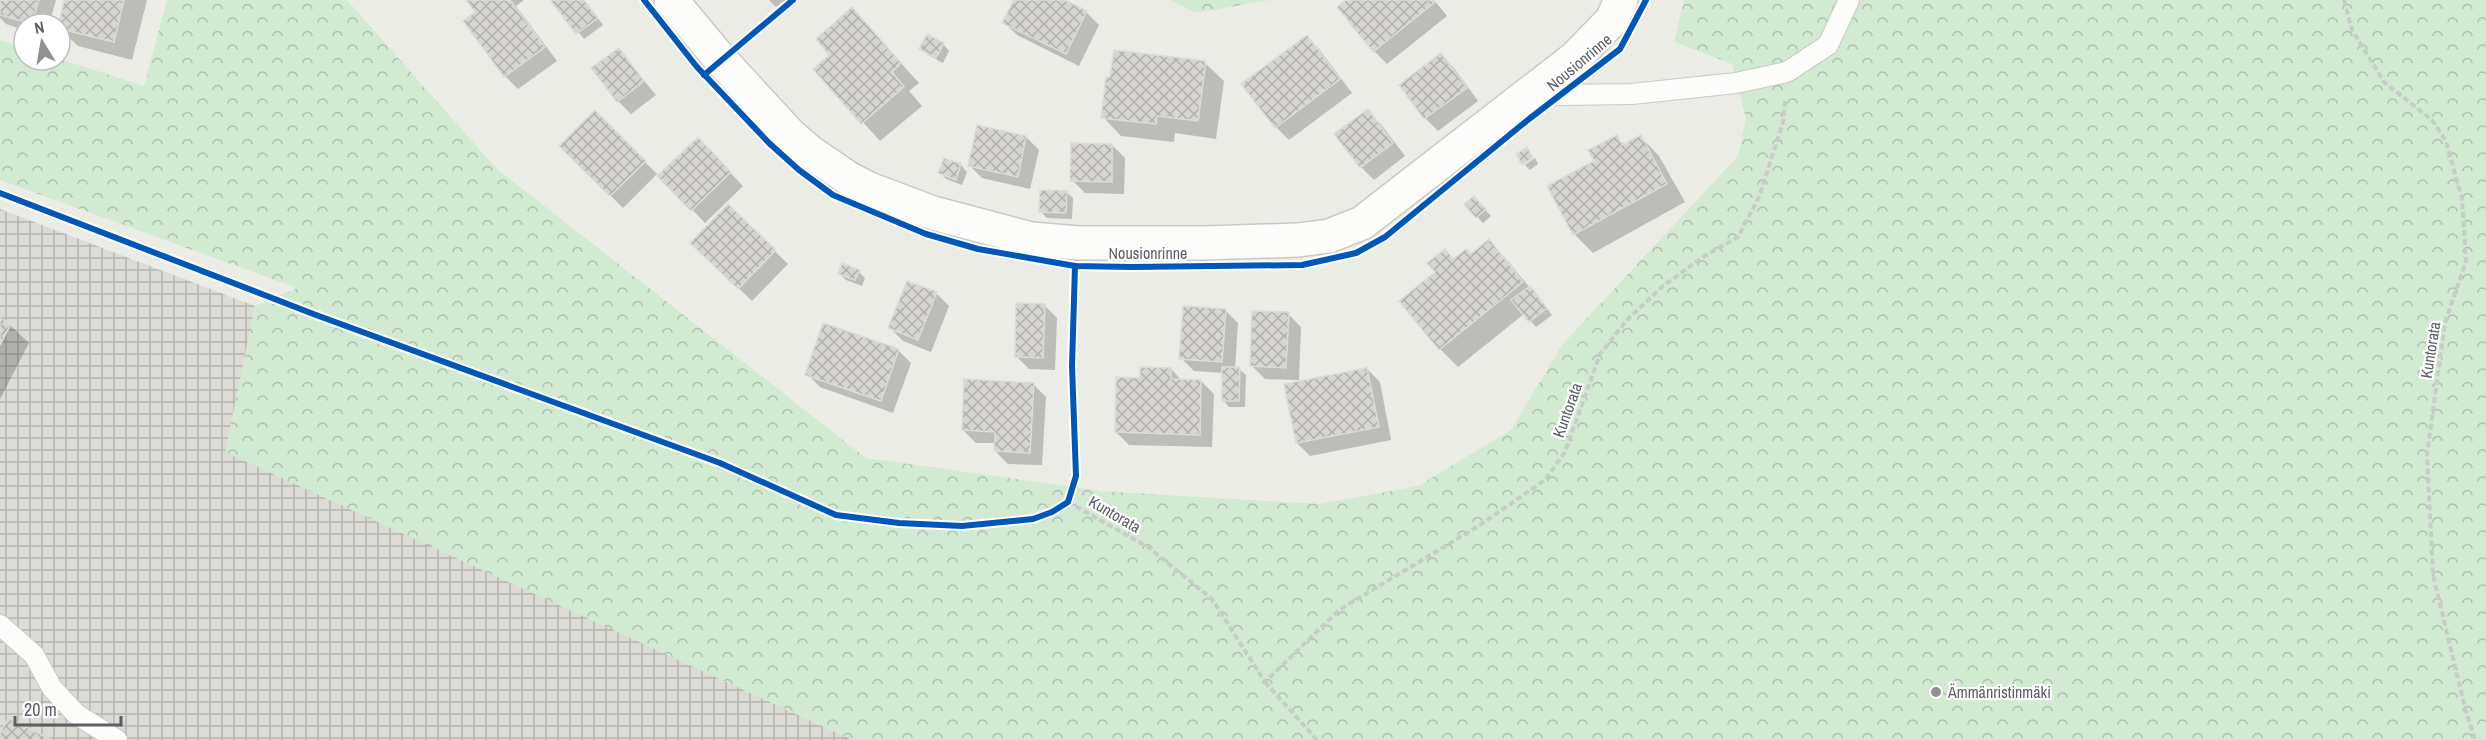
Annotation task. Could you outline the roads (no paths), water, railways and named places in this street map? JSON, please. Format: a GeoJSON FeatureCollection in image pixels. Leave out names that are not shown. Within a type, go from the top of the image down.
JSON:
{"type":"FeatureCollection","features":[{"type":"Feature","properties":{"kind":"street","name":"Nousionrinne"},"geometry":{"type":"LineString","coordinates":[[671,0],[721,60],[782,126],[829,166],[869,189],[933,213],[1031,239],[1079,243],[1298,240],[1329,236],[1362,223],[1575,58],[1612,20],[1621,0]]}},
{"type":"Feature","properties":{"kind":"lane"},"geometry":{"type":"LineString","coordinates":[[1533,91],[1561,95],[1632,94],[1736,83],[1787,72],[1828,45],[1849,0]]}},
{"type":"Feature","properties":{"kind":"lane"},"geometry":{"type":"LineString","coordinates":[[0,625],[34,655],[52,688],[76,714],[117,740]]}},
{"type":"Feature","properties":{"kind":"place","name":"Ämmänristinmäki"},"geometry":{"type":"Point","coordinates":[1936,692]}}]}
